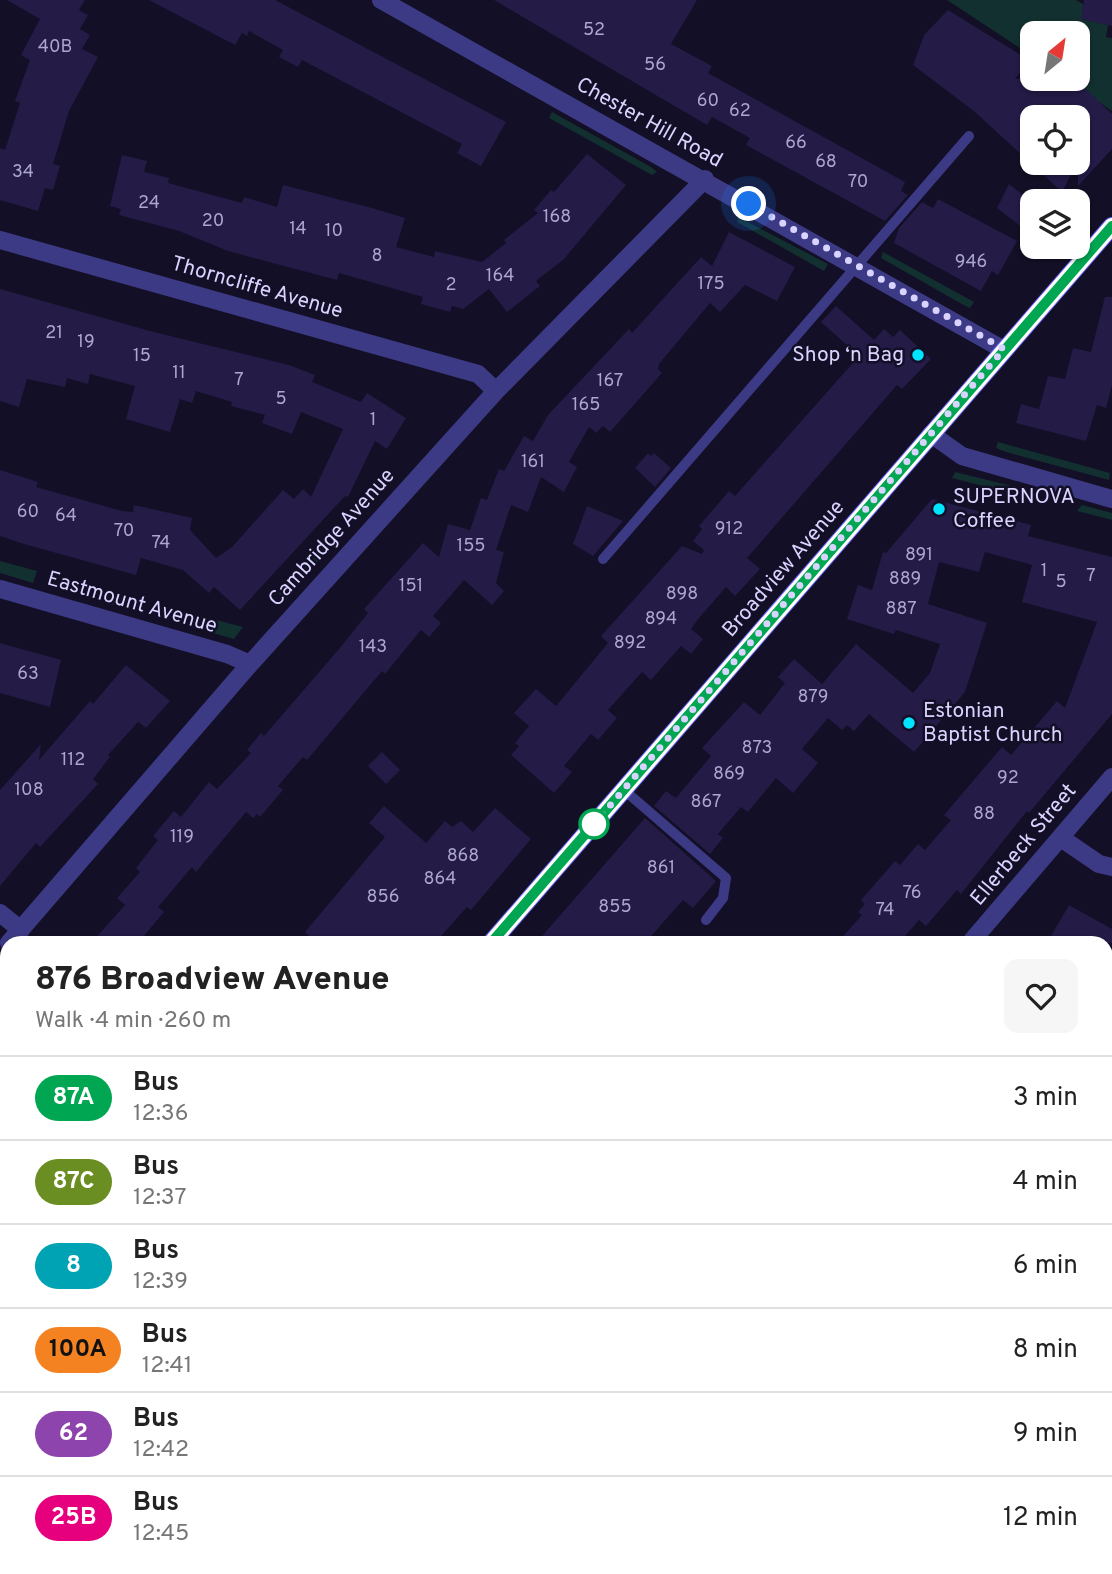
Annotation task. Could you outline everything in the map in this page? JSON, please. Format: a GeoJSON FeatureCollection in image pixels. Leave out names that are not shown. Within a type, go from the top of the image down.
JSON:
{"type":"FeatureCollection","features":[{"type":"Feature","properties":{"kind":"main road","name":"Broadview Avenue"},"geometry":{"type":"LineString","coordinates":[[497,936],[1112,226]]}},
{"type":"Feature","properties":{"kind":"street","name":"Chester Hill Road"},"geometry":{"type":"LineString","coordinates":[[381,0],[705,179],[1004,349]]}},
{"type":"Feature","properties":{"kind":"street","name":"Cambridge Avenue"},"geometry":{"type":"LineString","coordinates":[[15,936],[250,664],[496,391],[705,179]]}},
{"type":"Feature","properties":{"kind":"street","name":"Thorncliffe Avenue"},"geometry":{"type":"LineString","coordinates":[[0,240],[478,374],[496,391]]}},
{"type":"Feature","properties":{"kind":"street"},"geometry":{"type":"LineString","coordinates":[[931,434],[962,456],[1112,499]]}},
{"type":"Feature","properties":{"kind":"street","name":"Eastmount Avenue"},"geometry":{"type":"LineString","coordinates":[[0,589],[227,654],[250,664]]}},
{"type":"Feature","properties":{"kind":"street","name":"Ellerbeck Street"},"geometry":{"type":"LineString","coordinates":[[976,936],[1112,777]]}},
{"type":"Feature","properties":{"kind":"street"},"geometry":{"type":"LineString","coordinates":[[1061,838],[1099,864],[1112,867]]}},
{"type":"Feature","properties":{"kind":"street"},"geometry":{"type":"LineString","coordinates":[[0,913],[10,936]]}},
{"type":"Feature","properties":{"kind":"lane"},"geometry":{"type":"LineString","coordinates":[[603,559],[969,136]]}},
{"type":"Feature","properties":{"kind":"lane"},"geometry":{"type":"LineString","coordinates":[[624,790],[726,878],[723,898],[706,920]]}},
{"type":"Feature","properties":{"kind":"green space"},"geometry":{"type":"Polygon","coordinates":[[[947,0],[1076,0],[1083,4],[1082,19],[1108,25],[1106,37],[1112,38],[1112,111],[1083,91],[1090,91],[1090,21],[1020,21],[1020,48],[947,0]]]}},
{"type":"Feature","properties":{"kind":"green space"},"geometry":{"type":"Polygon","coordinates":[[[552,112],[657,172],[652,175],[549,118],[552,112]]]}},
{"type":"Feature","properties":{"kind":"green space"},"geometry":{"type":"Polygon","coordinates":[[[738,217],[828,264],[824,271],[737,222],[738,217]]]}},
{"type":"Feature","properties":{"kind":"green space"},"geometry":{"type":"Polygon","coordinates":[[[883,252],[974,302],[970,308],[960,303],[881,258],[883,252]]]}},
{"type":"Feature","properties":{"kind":"green space"},"geometry":{"type":"Polygon","coordinates":[[[998,442],[1110,473],[1109,480],[1006,452],[996,448],[998,442]]]}},
{"type":"Feature","properties":{"kind":"green space"},"geometry":{"type":"Polygon","coordinates":[[[955,472],[1012,486],[1010,493],[952,478],[955,472]]]}},
{"type":"Feature","properties":{"kind":"green space"},"geometry":{"type":"Polygon","coordinates":[[[1082,505],[1112,513],[1112,520],[1077,511],[1082,505]]]}},
{"type":"Feature","properties":{"kind":"green space"},"geometry":{"type":"Polygon","coordinates":[[[321,543],[328,549],[286,600],[279,594],[321,543]]]}},
{"type":"Feature","properties":{"kind":"green space"},"geometry":{"type":"Polygon","coordinates":[[[0,561],[37,571],[33,583],[0,573],[0,561]]]}},
{"type":"Feature","properties":{"kind":"green space"},"geometry":{"type":"Polygon","coordinates":[[[114,592],[145,601],[141,612],[111,604],[114,592]]]}},
{"type":"Feature","properties":{"kind":"green space"},"geometry":{"type":"Polygon","coordinates":[[[182,611],[243,627],[234,639],[177,623],[182,611]]]}},
{"type":"Feature","properties":{"kind":"building"},"geometry":{"type":"Polygon","coordinates":[[[7,0],[85,0],[79,10],[88,15],[80,29],[90,35],[82,49],[98,57],[69,111],[53,164],[60,166],[53,190],[45,188],[38,211],[0,200],[0,148],[5,150],[20,103],[15,101],[30,60],[21,55],[40,19],[7,0]]]}},
{"type":"Feature","properties":{"kind":"building"},"geometry":{"type":"Polygon","coordinates":[[[149,0],[275,0],[506,122],[481,166],[457,153],[462,144],[302,60],[298,67],[279,57],[283,50],[249,31],[247,36],[242,33],[235,45],[149,0]]]}},
{"type":"Feature","properties":{"kind":"building"},"geometry":{"type":"Polygon","coordinates":[[[494,0],[697,0],[671,44],[712,66],[708,73],[905,182],[901,191],[908,195],[885,221],[746,145],[750,138],[712,117],[707,125],[494,0]]]}},
{"type":"Feature","properties":{"kind":"building"},"geometry":{"type":"Polygon","coordinates":[[[1084,0],[1112,0],[1112,26],[1081,19],[1084,0]]]}},
{"type":"Feature","properties":{"kind":"building"},"geometry":{"type":"Polygon","coordinates":[[[948,10],[1020,54],[1020,72],[1015,79],[1020,79],[1020,91],[1088,91],[1112,114],[1112,149],[1090,173],[1090,105],[1020,105],[1020,153],[975,112],[913,65],[924,35],[948,10]]]}},
{"type":"Feature","properties":{"kind":"building"},"geometry":{"type":"Polygon","coordinates":[[[587,154],[626,185],[564,259],[536,281],[540,286],[507,312],[489,289],[463,309],[452,306],[450,312],[421,304],[423,297],[339,273],[337,280],[228,251],[179,231],[119,215],[121,209],[110,206],[122,155],[147,161],[144,172],[169,178],[168,183],[242,203],[244,197],[277,207],[283,185],[372,208],[405,218],[396,247],[434,257],[435,251],[482,262],[538,213],[534,210],[551,190],[554,192],[587,154]]]}},
{"type":"Feature","properties":{"kind":"building"},"geometry":{"type":"Polygon","coordinates":[[[1044,175],[1071,175],[1064,189],[1059,189],[1044,175]]]}},
{"type":"Feature","properties":{"kind":"building"},"geometry":{"type":"Polygon","coordinates":[[[1078,175],[1088,175],[1078,186],[1078,175]]]}},
{"type":"Feature","properties":{"kind":"building"},"geometry":{"type":"Polygon","coordinates":[[[1009,184],[1020,193],[1020,226],[997,208],[1009,184]]]}},
{"type":"Feature","properties":{"kind":"building"},"geometry":{"type":"Polygon","coordinates":[[[938,199],[1017,241],[998,275],[992,271],[981,291],[894,243],[899,228],[922,202],[933,208],[938,199]]]}},
{"type":"Feature","properties":{"kind":"building"},"geometry":{"type":"Polygon","coordinates":[[[729,232],[795,267],[777,301],[745,285],[720,312],[710,303],[659,364],[658,369],[662,373],[610,432],[603,426],[596,433],[589,427],[569,462],[577,467],[564,492],[541,477],[528,512],[511,505],[496,550],[504,552],[496,583],[504,591],[492,605],[464,580],[433,616],[441,623],[429,637],[421,630],[385,674],[382,671],[307,760],[303,757],[278,786],[283,790],[260,817],[257,814],[253,818],[246,812],[196,872],[192,867],[158,907],[164,912],[144,936],[97,936],[125,905],[117,898],[140,872],[136,868],[158,840],[153,836],[174,811],[181,817],[209,782],[217,789],[251,753],[247,750],[261,733],[264,736],[339,649],[368,613],[364,609],[423,543],[439,557],[448,524],[470,530],[481,498],[487,500],[499,469],[504,471],[524,436],[533,441],[548,415],[629,329],[632,333],[701,257],[712,266],[729,232]]]}},
{"type":"Feature","properties":{"kind":"building"},"geometry":{"type":"Polygon","coordinates":[[[0,289],[150,331],[289,365],[315,375],[312,382],[361,402],[367,393],[406,418],[387,449],[375,441],[348,497],[345,496],[240,610],[214,587],[209,593],[183,570],[141,558],[136,575],[24,544],[0,536],[0,470],[38,482],[36,487],[122,511],[133,512],[134,505],[192,518],[190,530],[216,558],[232,547],[283,490],[294,499],[303,489],[311,497],[343,429],[301,412],[292,434],[262,423],[265,415],[231,406],[232,402],[196,391],[192,403],[180,399],[170,432],[126,419],[135,386],[90,374],[88,384],[67,378],[65,387],[27,379],[19,407],[0,401],[0,289]]]}},
{"type":"Feature","properties":{"kind":"building"},"geometry":{"type":"Polygon","coordinates":[[[1105,297],[1112,297],[1112,385],[1106,408],[1097,405],[1086,441],[1016,423],[1021,404],[1039,409],[1048,376],[1065,379],[1073,348],[1091,352],[1105,297]]]}},
{"type":"Feature","properties":{"kind":"building"},"geometry":{"type":"Polygon","coordinates":[[[836,306],[874,340],[884,329],[893,337],[900,330],[931,359],[902,389],[897,385],[747,558],[760,569],[735,596],[726,587],[699,618],[691,629],[703,639],[691,654],[681,646],[651,680],[642,672],[608,710],[617,718],[598,740],[591,734],[564,766],[572,772],[554,793],[511,755],[519,746],[515,743],[529,726],[514,713],[536,689],[556,706],[608,643],[601,636],[682,546],[702,554],[704,550],[693,541],[702,529],[699,526],[729,491],[735,496],[859,356],[821,322],[836,306]]]}},
{"type":"Feature","properties":{"kind":"building"},"geometry":{"type":"Polygon","coordinates":[[[648,453],[651,456],[654,453],[671,468],[655,487],[635,468],[648,453]]]}},
{"type":"Feature","properties":{"kind":"building"},"geometry":{"type":"Polygon","coordinates":[[[932,499],[1031,525],[1028,536],[1112,557],[1112,714],[1029,813],[1027,811],[961,894],[957,890],[926,926],[919,920],[905,936],[843,936],[862,915],[858,912],[865,904],[861,900],[895,861],[900,865],[918,844],[925,850],[951,820],[944,815],[1002,747],[1011,755],[1057,701],[1065,708],[1097,622],[1022,602],[1032,565],[985,552],[979,572],[939,562],[928,604],[987,623],[965,692],[914,752],[869,714],[854,731],[847,725],[842,730],[828,718],[802,749],[818,763],[793,793],[776,778],[748,812],[741,807],[718,834],[723,838],[710,854],[654,806],[666,791],[676,798],[711,756],[702,748],[744,702],[760,715],[785,683],[778,677],[794,659],[822,684],[856,644],[913,693],[930,673],[940,644],[896,630],[894,634],[847,619],[858,585],[872,590],[883,552],[886,553],[932,499]]]}},
{"type":"Feature","properties":{"kind":"building"},"geometry":{"type":"Polygon","coordinates":[[[587,506],[623,521],[593,556],[573,544],[587,506]]]}},
{"type":"Feature","properties":{"kind":"building"},"geometry":{"type":"Polygon","coordinates":[[[0,643],[61,660],[50,707],[0,693],[0,643]]]}},
{"type":"Feature","properties":{"kind":"building"},"geometry":{"type":"Polygon","coordinates":[[[126,665],[170,701],[146,728],[138,722],[108,755],[110,757],[93,779],[98,784],[40,847],[36,843],[0,886],[0,790],[41,744],[39,760],[90,701],[93,704],[126,665]]]}},
{"type":"Feature","properties":{"kind":"building"},"geometry":{"type":"Polygon","coordinates":[[[382,752],[400,770],[386,784],[368,766],[382,752]]]}},
{"type":"Feature","properties":{"kind":"building"},"geometry":{"type":"Polygon","coordinates":[[[384,806],[426,843],[445,821],[452,827],[461,821],[473,832],[495,808],[531,839],[471,910],[467,907],[441,936],[309,936],[305,932],[385,837],[369,823],[384,806]]]}},
{"type":"Feature","properties":{"kind":"building"},"geometry":{"type":"Polygon","coordinates":[[[645,818],[716,881],[693,908],[683,900],[651,936],[542,936],[645,818]]]}},
{"type":"Feature","properties":{"kind":"building"},"geometry":{"type":"Polygon","coordinates":[[[1069,905],[1112,929],[1112,936],[1051,936],[1069,905]]]}},
{"type":"Feature","properties":{"kind":"bus line","name":"87A"},"geometry":{"type":"LineString","coordinates":[[497,936],[1112,226]]}},
{"type":"Feature","properties":{"kind":"place","name":"Shop ‘n Bag"},"geometry":{"type":"Point","coordinates":[918,355]}},
{"type":"Feature","properties":{"kind":"place","name":"SUPERNOVA Coffee"},"geometry":{"type":"Point","coordinates":[939,509]}},
{"type":"Feature","properties":{"kind":"place","name":"Estonian Baptist Church"},"geometry":{"type":"Point","coordinates":[909,723]}},
{"type":"Feature","properties":{"kind":"route"},"geometry":{"type":"LineString","coordinates":[[594,824],[1004,349],[749,204]]}}]}
